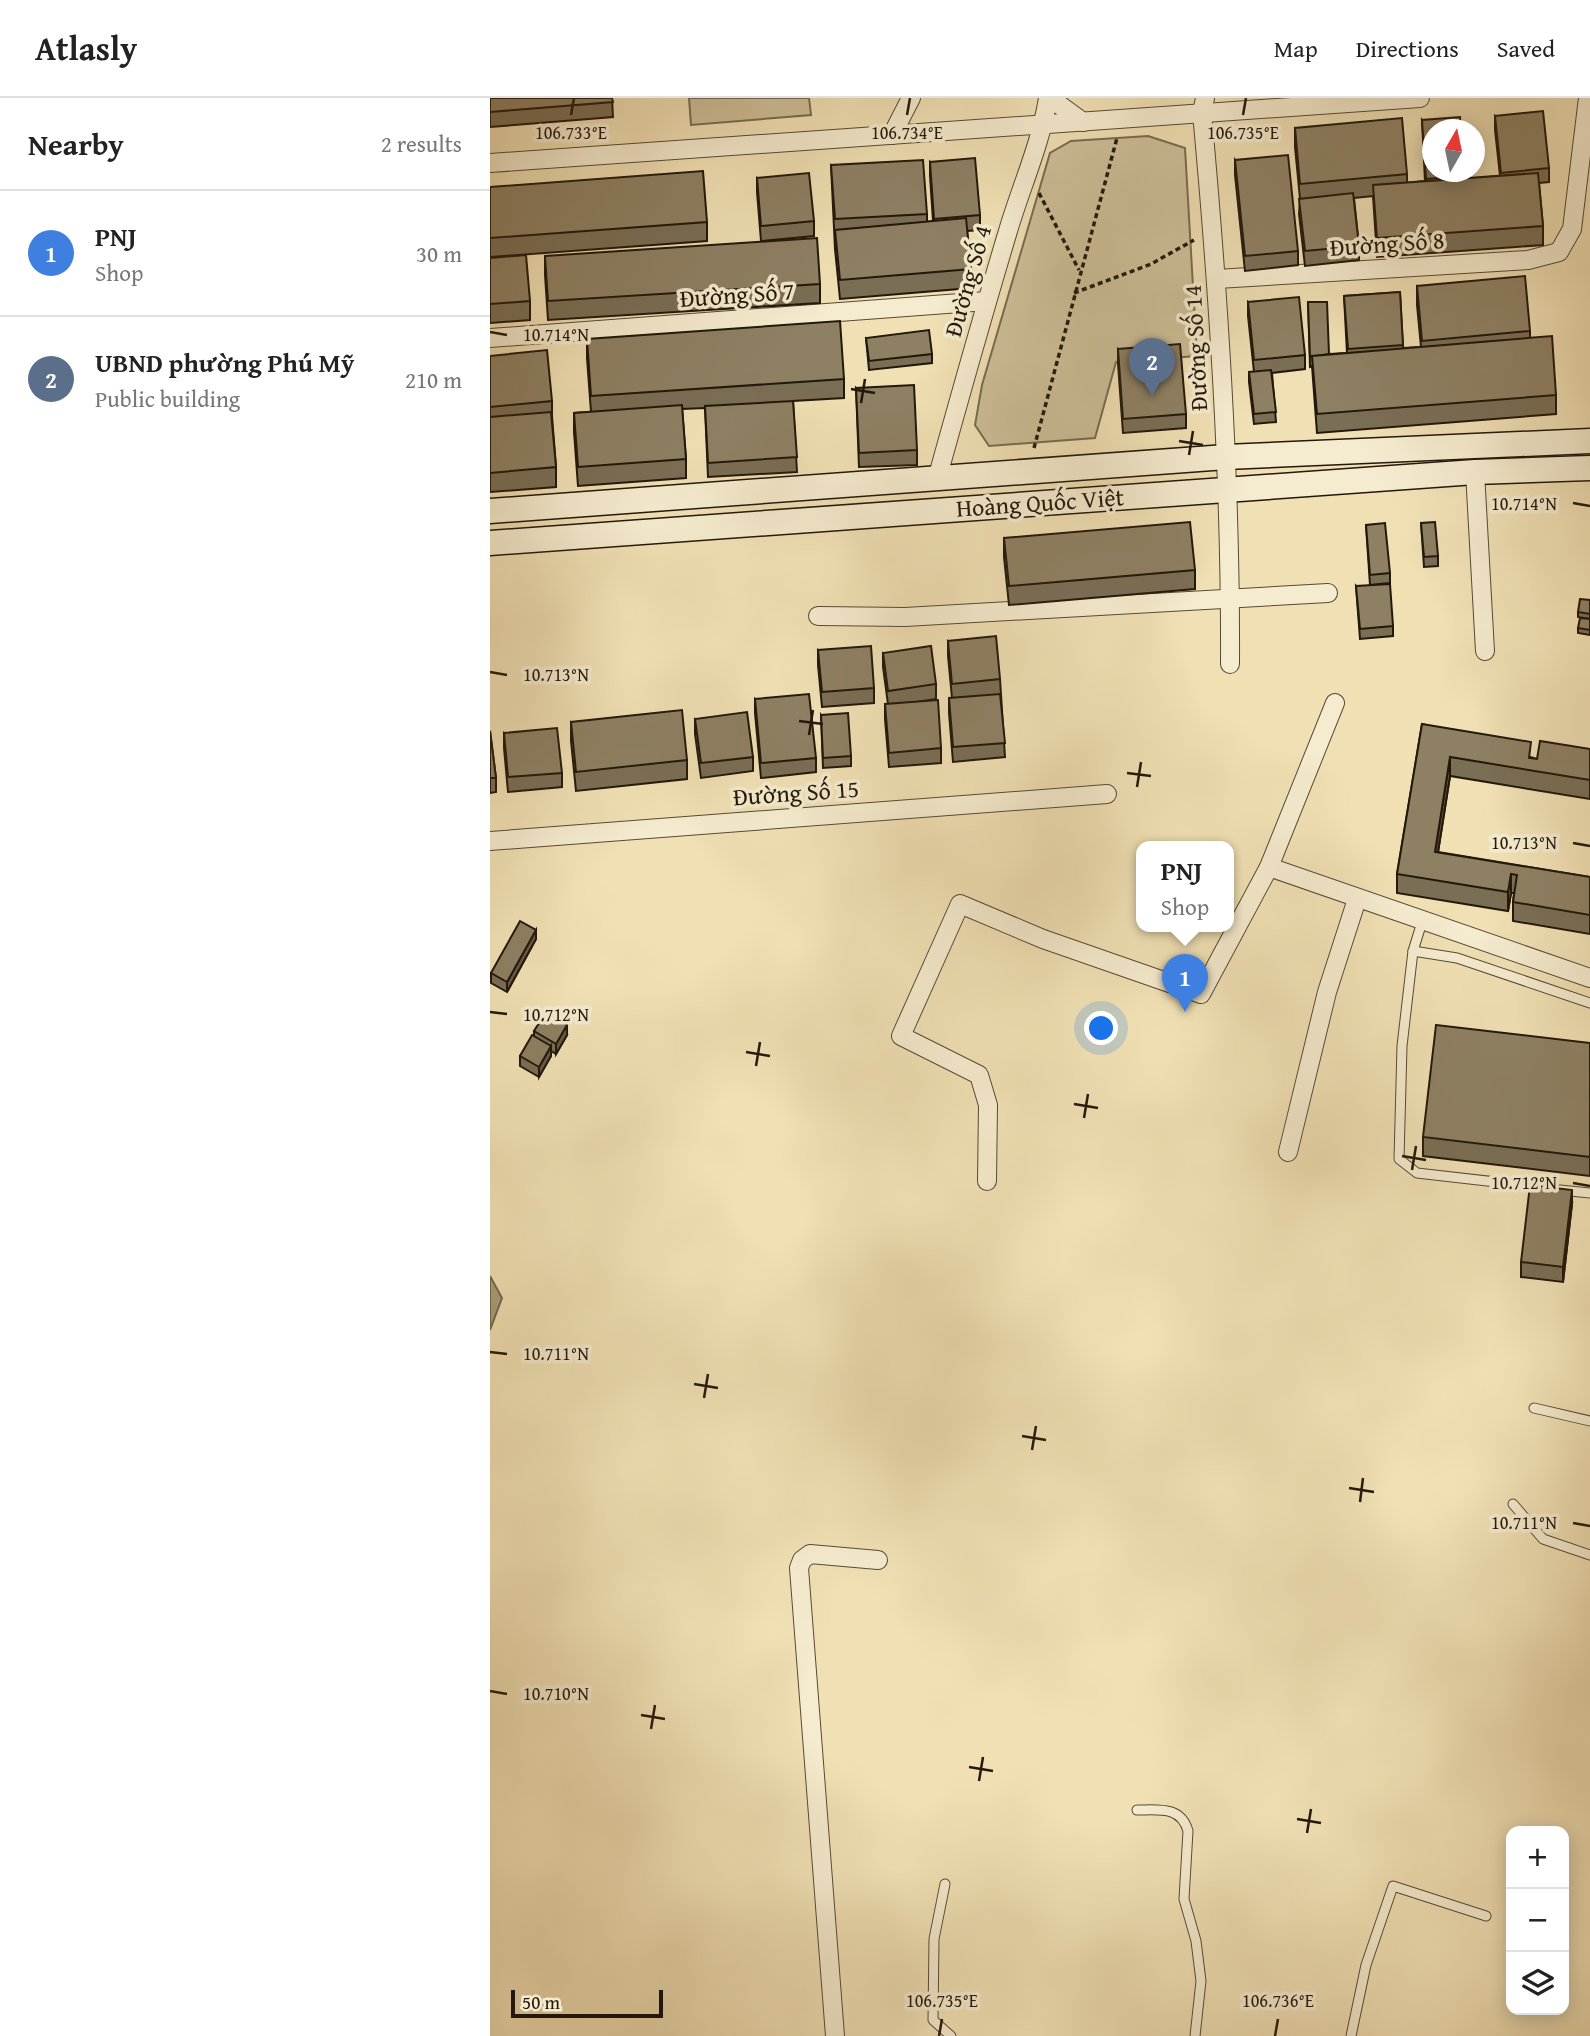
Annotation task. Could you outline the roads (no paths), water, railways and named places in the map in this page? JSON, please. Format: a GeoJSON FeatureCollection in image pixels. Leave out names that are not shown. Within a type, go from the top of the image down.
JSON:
{"type":"FeatureCollection","features":[{"type":"Feature","properties":{"kind":"main road","name":"Hoàng Quốc Việt"},"geometry":{"type":"LineString","coordinates":[[490,511],[1226,457],[1590,441]]}},
{"type":"Feature","properties":{"kind":"main road","name":"Hoàng Quốc Việt"},"geometry":{"type":"LineString","coordinates":[[490,543],[1475,472],[1590,468]]}},
{"type":"Feature","properties":{"kind":"street"},"geometry":{"type":"LineString","coordinates":[[892,135],[911,98]]}},
{"type":"Feature","properties":{"kind":"street"},"geometry":{"type":"LineString","coordinates":[[1049,98],[1083,122]]}},
{"type":"Feature","properties":{"kind":"street","name":"Đường Số 4"},"geometry":{"type":"LineString","coordinates":[[937,479],[987,301],[1027,169],[1044,124],[1049,98]]}},
{"type":"Feature","properties":{"kind":"street"},"geometry":{"type":"LineString","coordinates":[[490,163],[1122,119],[1203,106],[1420,98]]}},
{"type":"Feature","properties":{"kind":"street","name":"Đường Số 8"},"geometry":{"type":"LineString","coordinates":[[1217,279],[1528,260],[1559,252],[1572,229],[1588,98]]}},
{"type":"Feature","properties":{"kind":"street","name":"Đường Số 14"},"geometry":{"type":"LineString","coordinates":[[1203,106],[1217,279],[1228,489],[1230,664]]}},
{"type":"Feature","properties":{"kind":"street","name":"Đường Số 7"},"geometry":{"type":"LineString","coordinates":[[490,338],[987,301]]}},
{"type":"Feature","properties":{"kind":"street"},"geometry":{"type":"LineString","coordinates":[[1475,472],[1485,651]]}},
{"type":"Feature","properties":{"kind":"street"},"geometry":{"type":"LineString","coordinates":[[818,616],[918,617],[1328,593]]}},
{"type":"Feature","properties":{"kind":"street"},"geometry":{"type":"LineString","coordinates":[[987,1181],[988,1105],[979,1075],[901,1036],[960,904],[1043,939],[1201,995],[1269,867],[1335,703]]}},
{"type":"Feature","properties":{"kind":"street","name":"Đường Số 15"},"geometry":{"type":"LineString","coordinates":[[490,841],[1107,794]]}},
{"type":"Feature","properties":{"kind":"street"},"geometry":{"type":"LineString","coordinates":[[1269,867],[1590,978]]}},
{"type":"Feature","properties":{"kind":"street"},"geometry":{"type":"LineString","coordinates":[[1288,1152],[1327,992],[1357,899]]}},
{"type":"Feature","properties":{"kind":"street"},"geometry":{"type":"LineString","coordinates":[[835,2036],[799,1568],[802,1560],[810,1554],[878,1560]]}},
{"type":"Feature","properties":{"kind":"lane"},"geometry":{"type":"LineString","coordinates":[[1422,922],[1413,951],[1402,1046],[1399,1159],[1417,1173],[1590,1193]]}},
{"type":"Feature","properties":{"kind":"lane"},"geometry":{"type":"LineString","coordinates":[[1413,951],[1457,958],[1590,1003]]}},
{"type":"Feature","properties":{"kind":"lane"},"geometry":{"type":"LineString","coordinates":[[1534,1408],[1590,1421]]}},
{"type":"Feature","properties":{"kind":"lane"},"geometry":{"type":"LineString","coordinates":[[1513,1504],[1543,1539],[1590,1555]]}},
{"type":"Feature","properties":{"kind":"lane"},"geometry":{"type":"LineString","coordinates":[[1137,1810],[1171,1811],[1185,1821],[1188,1830],[1184,1899],[1196,1941],[1201,1981],[1195,2036]]}},
{"type":"Feature","properties":{"kind":"lane"},"geometry":{"type":"LineString","coordinates":[[945,1884],[934,1939],[933,2020],[951,2036]]}},
{"type":"Feature","properties":{"kind":"lane"},"geometry":{"type":"LineString","coordinates":[[1351,2036],[1366,1965],[1393,1886],[1486,1916]]}},
{"type":"Feature","properties":{"kind":"place","name":"UBND phường Phú Mỹ"},"geometry":{"type":"Point","coordinates":[1152,396]}},
{"type":"Feature","properties":{"kind":"place","name":"PNJ"},"geometry":{"type":"Point","coordinates":[1185,1012]}}]}
